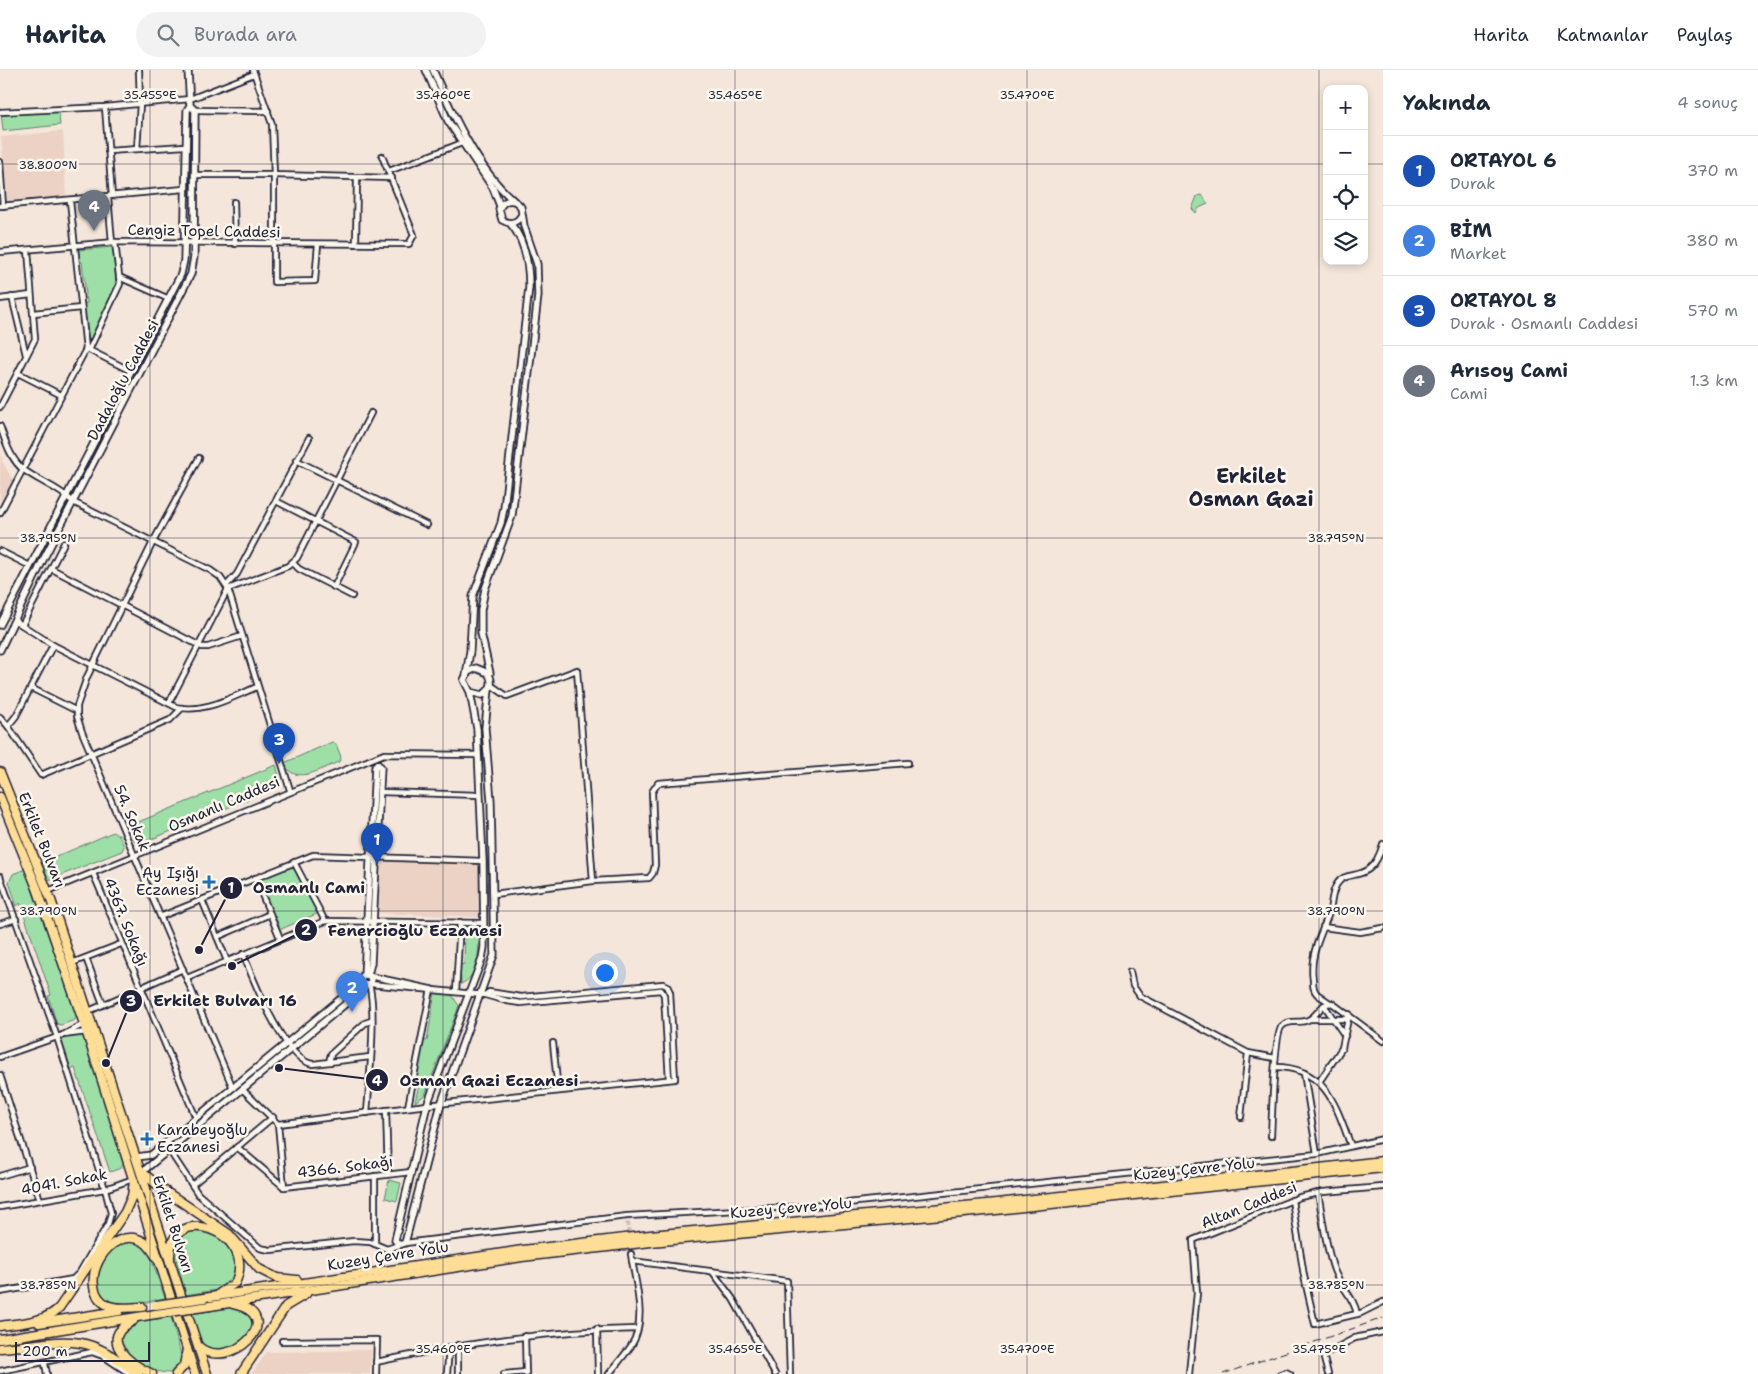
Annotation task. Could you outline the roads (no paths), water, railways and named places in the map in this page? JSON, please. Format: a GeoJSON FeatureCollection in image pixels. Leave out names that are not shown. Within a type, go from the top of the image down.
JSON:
{"type":"FeatureCollection","features":[{"type":"Feature","properties":{"kind":"main road","name":"Erkilet Bulvarı"},"geometry":{"type":"LineString","coordinates":[[0,772],[48,891],[207,1374]]}},
{"type":"Feature","properties":{"kind":"main road","name":"Erkilet Bulvarı"},"geometry":{"type":"LineString","coordinates":[[0,798],[37,888],[86,1028],[195,1374]]}},
{"type":"Feature","properties":{"kind":"main road","name":"Kuzey Çevre Yolu"},"geometry":{"type":"LineString","coordinates":[[204,1298],[523,1250],[650,1235],[997,1203],[1383,1161]]}},
{"type":"Feature","properties":{"kind":"main road","name":"Kuzey Çevre Yolu"},"geometry":{"type":"LineString","coordinates":[[141,1317],[522,1257],[631,1244],[996,1210],[1383,1168]]}},
{"type":"Feature","properties":{"kind":"main road"},"geometry":{"type":"LineString","coordinates":[[142,1172],[162,1190],[229,1234],[252,1264],[262,1272],[285,1280],[327,1279]]}},
{"type":"Feature","properties":{"kind":"main road"},"geometry":{"type":"LineString","coordinates":[[0,1328],[40,1320],[59,1308],[125,1212],[132,1196],[134,1180]]}},
{"type":"Feature","properties":{"kind":"main road"},"geometry":{"type":"LineString","coordinates":[[0,1328],[204,1298],[224,1292],[236,1279],[238,1258],[228,1240],[208,1228],[186,1228],[178,1233],[173,1241],[170,1261]]}},
{"type":"Feature","properties":{"kind":"main road"},"geometry":{"type":"LineString","coordinates":[[142,1307],[113,1307],[102,1301],[95,1286],[98,1261],[113,1244],[130,1239],[146,1243],[160,1263]]}},
{"type":"Feature","properties":{"kind":"main road"},"geometry":{"type":"LineString","coordinates":[[241,1374],[286,1306],[314,1290]]}},
{"type":"Feature","properties":{"kind":"main road"},"geometry":{"type":"LineString","coordinates":[[198,1346],[210,1358],[223,1361],[240,1355],[252,1344],[257,1329],[253,1316],[242,1306],[226,1304]]}},
{"type":"Feature","properties":{"kind":"main road"},"geometry":{"type":"LineString","coordinates":[[0,1339],[141,1317]]}},
{"type":"Feature","properties":{"kind":"main road"},"geometry":{"type":"LineString","coordinates":[[141,1317],[123,1327],[119,1332],[117,1342],[126,1358],[152,1374]]}},
{"type":"Feature","properties":{"kind":"main road"},"geometry":{"type":"LineString","coordinates":[[0,1348],[60,1342],[85,1344],[102,1350],[138,1374]]}},
{"type":"Feature","properties":{"kind":"main road"},"geometry":{"type":"LineString","coordinates":[[176,1374],[184,1366],[187,1349]]}},
{"type":"Feature","properties":{"kind":"street"},"geometry":{"type":"LineString","coordinates":[[137,149],[140,104],[139,70]]}},
{"type":"Feature","properties":{"kind":"street","name":"Dadaloğlu Caddesi"},"geometry":{"type":"LineString","coordinates":[[0,650],[73,502],[188,280],[193,262],[194,175],[188,70]]}},
{"type":"Feature","properties":{"kind":"street"},"geometry":{"type":"LineString","coordinates":[[402,1244],[395,1240],[427,1105],[482,959],[484,923],[483,861],[477,729],[470,692],[465,685],[470,651],[473,596],[501,523],[504,508],[529,287],[529,269],[518,232],[500,216],[500,206],[493,188],[448,122],[426,70]]}},
{"type":"Feature","properties":{"kind":"street"},"geometry":{"type":"LineString","coordinates":[[402,1244],[441,1104],[482,994],[494,955],[491,801],[485,728],[491,677],[481,633],[481,610],[484,589],[512,516],[538,296],[536,264],[521,207],[501,190],[456,123],[433,70]]}},
{"type":"Feature","properties":{"kind":"street"},"geometry":{"type":"LineString","coordinates":[[191,105],[253,72],[268,111],[274,135],[274,282],[312,282],[316,278],[318,244]]}},
{"type":"Feature","properties":{"kind":"street"},"geometry":{"type":"LineString","coordinates":[[0,112],[140,104],[191,105],[268,111]]}},
{"type":"Feature","properties":{"kind":"street","name":"Dadaloğlu Caddesi"},"geometry":{"type":"LineString","coordinates":[[0,625],[2,617],[181,274],[184,242],[184,146],[187,110],[191,105]]}},
{"type":"Feature","properties":{"kind":"street"},"geometry":{"type":"LineString","coordinates":[[0,513],[61,395],[88,350],[120,284],[110,196],[105,107]]}},
{"type":"Feature","properties":{"kind":"street"},"geometry":{"type":"LineString","coordinates":[[389,171],[462,143]]}},
{"type":"Feature","properties":{"kind":"street"},"geometry":{"type":"LineString","coordinates":[[108,151],[184,146]]}},
{"type":"Feature","properties":{"kind":"street"},"geometry":{"type":"LineString","coordinates":[[194,175],[392,178],[382,156]]}},
{"type":"Feature","properties":{"kind":"street"},"geometry":{"type":"LineString","coordinates":[[0,162],[2,206],[70,201],[184,188]]}},
{"type":"Feature","properties":{"kind":"street"},"geometry":{"type":"LineString","coordinates":[[356,178],[356,244]]}},
{"type":"Feature","properties":{"kind":"street","name":"Cengiz Topel Caddesi"},"geometry":{"type":"LineString","coordinates":[[0,252],[114,242],[408,244],[412,241],[414,235],[392,178]]}},
{"type":"Feature","properties":{"kind":"street"},"geometry":{"type":"LineString","coordinates":[[500,206],[506,201],[513,200]]}},
{"type":"Feature","properties":{"kind":"street"},"geometry":{"type":"LineString","coordinates":[[70,201],[81,308],[88,350]]}},
{"type":"Feature","properties":{"kind":"street"},"geometry":{"type":"LineString","coordinates":[[234,202],[235,244]]}},
{"type":"Feature","properties":{"kind":"street"},"geometry":{"type":"LineString","coordinates":[[510,223],[517,221],[522,214]]}},
{"type":"Feature","properties":{"kind":"street"},"geometry":{"type":"LineString","coordinates":[[0,407],[34,339],[28,250]]}},
{"type":"Feature","properties":{"kind":"street"},"geometry":{"type":"LineString","coordinates":[[120,277],[169,299]]}},
{"type":"Feature","properties":{"kind":"street"},"geometry":{"type":"LineString","coordinates":[[0,299],[31,296]]}},
{"type":"Feature","properties":{"kind":"street"},"geometry":{"type":"LineString","coordinates":[[12,297],[26,355]]}},
{"type":"Feature","properties":{"kind":"street"},"geometry":{"type":"LineString","coordinates":[[33,312],[81,308]]}},
{"type":"Feature","properties":{"kind":"street"},"geometry":{"type":"LineString","coordinates":[[88,350],[131,371]]}},
{"type":"Feature","properties":{"kind":"street"},"geometry":{"type":"LineString","coordinates":[[18,373],[61,395]]}},
{"type":"Feature","properties":{"kind":"street"},"geometry":{"type":"LineString","coordinates":[[227,588],[293,562],[316,522],[371,413]]}},
{"type":"Feature","properties":{"kind":"street"},"geometry":{"type":"LineString","coordinates":[[0,426],[2,437],[22,469],[67,495],[73,502],[210,570],[227,588],[290,790]]}},
{"type":"Feature","properties":{"kind":"street"},"geometry":{"type":"LineString","coordinates":[[170,704],[227,588],[237,574],[309,438]]}},
{"type":"Feature","properties":{"kind":"street"},"geometry":{"type":"LineString","coordinates":[[30,688],[77,711],[78,702],[93,665],[153,542],[199,458]]}},
{"type":"Feature","properties":{"kind":"street"},"geometry":{"type":"LineString","coordinates":[[296,460],[426,525]]}},
{"type":"Feature","properties":{"kind":"street"},"geometry":{"type":"LineString","coordinates":[[276,501],[356,542],[334,587]]}},
{"type":"Feature","properties":{"kind":"street"},"geometry":{"type":"LineString","coordinates":[[22,625],[64,543]]}},
{"type":"Feature","properties":{"kind":"street"},"geometry":{"type":"LineString","coordinates":[[0,551],[30,566]]}},
{"type":"Feature","properties":{"kind":"street"},"geometry":{"type":"LineString","coordinates":[[293,562],[300,569],[352,596]]}},
{"type":"Feature","properties":{"kind":"street"},"geometry":{"type":"LineString","coordinates":[[52,569],[199,646],[208,647],[242,636]]}},
{"type":"Feature","properties":{"kind":"street"},"geometry":{"type":"LineString","coordinates":[[14,620],[53,645],[170,704],[182,708],[204,707],[257,687]]}},
{"type":"Feature","properties":{"kind":"street"},"geometry":{"type":"LineString","coordinates":[[8,726],[16,716],[53,645]]}},
{"type":"Feature","properties":{"kind":"street"},"geometry":{"type":"LineString","coordinates":[[466,676],[476,668],[485,670],[491,677]]}},
{"type":"Feature","properties":{"kind":"street"},"geometry":{"type":"LineString","coordinates":[[490,687],[507,696],[577,670],[593,881]]}},
{"type":"Feature","properties":{"kind":"street"},"geometry":{"type":"LineString","coordinates":[[470,692],[482,695],[490,687]]}},
{"type":"Feature","properties":{"kind":"street"},"geometry":{"type":"LineString","coordinates":[[0,717],[40,775],[170,720],[182,708]]}},
{"type":"Feature","properties":{"kind":"street","name":"54. Sokak"},"geometry":{"type":"LineString","coordinates":[[77,711],[80,726],[91,754],[134,856],[162,916],[233,1088]]}},
{"type":"Feature","properties":{"kind":"street","name":"Osmanlı Caddesi"},"geometry":{"type":"LineString","coordinates":[[48,891],[376,756],[389,752],[478,756]]}},
{"type":"Feature","properties":{"kind":"street"},"geometry":{"type":"LineString","coordinates":[[374,858],[380,792],[380,767],[376,756]]}},
{"type":"Feature","properties":{"kind":"street"},"geometry":{"type":"LineString","coordinates":[[494,894],[593,881],[647,879],[652,875],[655,865],[652,792],[658,783],[908,763]]}},
{"type":"Feature","properties":{"kind":"street"},"geometry":{"type":"LineString","coordinates":[[367,1112],[371,994],[367,980],[372,963],[371,920],[375,767],[378,764]]}},
{"type":"Feature","properties":{"kind":"street"},"geometry":{"type":"LineString","coordinates":[[380,792],[480,795]]}},
{"type":"Feature","properties":{"kind":"street"},"geometry":{"type":"LineString","coordinates":[[1383,844],[1378,858],[1371,868],[1360,875],[1342,879],[1337,884],[1313,952],[1312,976],[1315,991],[1336,1004],[1348,1016],[1383,1041]]}},
{"type":"Feature","properties":{"kind":"street"},"geometry":{"type":"LineString","coordinates":[[162,916],[294,862],[319,855],[483,861]]}},
{"type":"Feature","properties":{"kind":"street"},"geometry":{"type":"LineString","coordinates":[[294,862],[325,921]]}},
{"type":"Feature","properties":{"kind":"street","name":"4367. Sokağı"},"geometry":{"type":"LineString","coordinates":[[93,873],[196,1118]]}},
{"type":"Feature","properties":{"kind":"street"},"geometry":{"type":"LineString","coordinates":[[0,876],[57,1037],[110,1210],[110,1221],[76,1277],[67,1282],[0,1292]]}},
{"type":"Feature","properties":{"kind":"street"},"geometry":{"type":"LineString","coordinates":[[255,878],[280,938]]}},
{"type":"Feature","properties":{"kind":"street"},"geometry":{"type":"LineString","coordinates":[[202,900],[227,961]]}},
{"type":"Feature","properties":{"kind":"street"},"geometry":{"type":"LineString","coordinates":[[218,937],[270,914]]}},
{"type":"Feature","properties":{"kind":"street"},"geometry":{"type":"LineString","coordinates":[[0,924],[16,919]]}},
{"type":"Feature","properties":{"kind":"street"},"geometry":{"type":"LineString","coordinates":[[187,978],[325,921],[371,920],[484,923]]}},
{"type":"Feature","properties":{"kind":"street"},"geometry":{"type":"LineString","coordinates":[[456,992],[460,922]]}},
{"type":"Feature","properties":{"kind":"street"},"geometry":{"type":"LineString","coordinates":[[1323,927],[1360,932],[1383,928]]}},
{"type":"Feature","properties":{"kind":"street"},"geometry":{"type":"LineString","coordinates":[[72,963],[122,944]]}},
{"type":"Feature","properties":{"kind":"street"},"geometry":{"type":"LineString","coordinates":[[243,954],[267,1013],[290,1046],[307,1063],[370,1057]]}},
{"type":"Feature","properties":{"kind":"street"},"geometry":{"type":"LineString","coordinates":[[86,958],[103,1004]]}},
{"type":"Feature","properties":{"kind":"street"},"geometry":{"type":"LineString","coordinates":[[89,1011],[183,970]]}},
{"type":"Feature","properties":{"kind":"street"},"geometry":{"type":"LineString","coordinates":[[1130,972],[1133,986],[1140,996],[1248,1053],[1275,1058]]}},
{"type":"Feature","properties":{"kind":"street"},"geometry":{"type":"LineString","coordinates":[[367,980],[431,989]]}},
{"type":"Feature","properties":{"kind":"street"},"geometry":{"type":"LineString","coordinates":[[142,1172],[242,1089],[367,980],[482,994],[507,1002],[520,1003],[657,989],[662,992]]}},
{"type":"Feature","properties":{"kind":"street"},"geometry":{"type":"LineString","coordinates":[[278,1124],[408,1107],[676,1078],[670,992],[667,986],[660,984],[521,997],[489,992],[482,994]]}},
{"type":"Feature","properties":{"kind":"street"},"geometry":{"type":"LineString","coordinates":[[667,986],[662,992],[669,1079]]}},
{"type":"Feature","properties":{"kind":"street"},"geometry":{"type":"LineString","coordinates":[[408,1107],[431,989]]}},
{"type":"Feature","properties":{"kind":"street"},"geometry":{"type":"LineString","coordinates":[[1310,1019],[1324,1005],[1330,1002]]}},
{"type":"Feature","properties":{"kind":"street"},"geometry":{"type":"LineString","coordinates":[[1324,1005],[1344,1036]]}},
{"type":"Feature","properties":{"kind":"street"},"geometry":{"type":"LineString","coordinates":[[1271,1136],[1275,1058],[1281,1027],[1288,1022],[1348,1016]]}},
{"type":"Feature","properties":{"kind":"street"},"geometry":{"type":"LineString","coordinates":[[1319,1082],[1340,1051],[1348,1016]]}},
{"type":"Feature","properties":{"kind":"street"},"geometry":{"type":"LineString","coordinates":[[329,1062],[331,1054],[365,1023],[371,1021]]}},
{"type":"Feature","properties":{"kind":"street"},"geometry":{"type":"LineString","coordinates":[[0,1057],[86,1028]]}},
{"type":"Feature","properties":{"kind":"street"},"geometry":{"type":"LineString","coordinates":[[63,1035],[86,1028]]}},
{"type":"Feature","properties":{"kind":"street"},"geometry":{"type":"LineString","coordinates":[[553,1043],[558,1091]]}},
{"type":"Feature","properties":{"kind":"street"},"geometry":{"type":"LineString","coordinates":[[137,1157],[151,1155],[233,1088],[290,1046]]}},
{"type":"Feature","properties":{"kind":"street"},"geometry":{"type":"LineString","coordinates":[[1241,1116],[1248,1053]]}},
{"type":"Feature","properties":{"kind":"street"},"geometry":{"type":"LineString","coordinates":[[1275,1067],[1304,1073],[1319,1082],[1335,1104],[1351,1146]]}},
{"type":"Feature","properties":{"kind":"street"},"geometry":{"type":"LineString","coordinates":[[1304,1073],[1317,1154]]}},
{"type":"Feature","properties":{"kind":"street"},"geometry":{"type":"LineString","coordinates":[[0,1075],[40,1200]]}},
{"type":"Feature","properties":{"kind":"street"},"geometry":{"type":"LineString","coordinates":[[233,1088],[242,1089],[273,1117],[278,1124],[284,1187]]}},
{"type":"Feature","properties":{"kind":"street"},"geometry":{"type":"LineString","coordinates":[[386,1110],[388,1174]]}},
{"type":"Feature","properties":{"kind":"street"},"geometry":{"type":"LineString","coordinates":[[192,1185],[273,1117]]}},
{"type":"Feature","properties":{"kind":"street"},"geometry":{"type":"LineString","coordinates":[[169,1150],[192,1185],[209,1206],[263,1250],[354,1241],[375,1244],[387,1249],[402,1244],[627,1216],[828,1205],[1317,1154],[1383,1139]]}},
{"type":"Feature","properties":{"kind":"street","name":"4366. Sokağı"},"geometry":{"type":"LineString","coordinates":[[237,1147],[284,1187],[411,1172]]}},
{"type":"Feature","properties":{"kind":"street"},"geometry":{"type":"LineString","coordinates":[[0,1176],[30,1167]]}},
{"type":"Feature","properties":{"kind":"street"},"geometry":{"type":"LineString","coordinates":[[375,1176],[375,1244]]}},
{"type":"Feature","properties":{"kind":"street","name":"4041. Sokak"},"geometry":{"type":"LineString","coordinates":[[0,1207],[105,1189],[134,1180]]}},
{"type":"Feature","properties":{"kind":"street","name":"Altan Caddesi"},"geometry":{"type":"LineString","coordinates":[[1189,1372],[1197,1288],[1193,1240],[1292,1200],[1318,1193],[1383,1187]]}},
{"type":"Feature","properties":{"kind":"street"},"geometry":{"type":"LineString","coordinates":[[1318,1193],[1332,1264],[1344,1289],[1353,1300],[1357,1314]]}},
{"type":"Feature","properties":{"kind":"street"},"geometry":{"type":"LineString","coordinates":[[1292,1200],[1304,1276],[1315,1324],[1357,1314],[1383,1302]]}},
{"type":"Feature","properties":{"kind":"street"},"geometry":{"type":"LineString","coordinates":[[609,1374],[631,1346],[638,1329],[639,1309],[631,1254]]}},
{"type":"Feature","properties":{"kind":"street"},"geometry":{"type":"LineString","coordinates":[[632,1261],[788,1281],[790,1374]]}},
{"type":"Feature","properties":{"kind":"street"},"geometry":{"type":"LineString","coordinates":[[712,1271],[733,1299],[775,1374]]}},
{"type":"Feature","properties":{"kind":"street"},"geometry":{"type":"LineString","coordinates":[[376,1362],[448,1347],[525,1336],[597,1330],[638,1329]]}},
{"type":"Feature","properties":{"kind":"street"},"geometry":{"type":"LineString","coordinates":[[597,1330],[598,1374]]}},
{"type":"Feature","properties":{"kind":"street"},"geometry":{"type":"LineString","coordinates":[[1328,1374],[1323,1355],[1355,1338],[1383,1332]]}},
{"type":"Feature","properties":{"kind":"street"},"geometry":{"type":"LineString","coordinates":[[504,1374],[526,1373],[525,1336]]}},
{"type":"Feature","properties":{"kind":"street"},"geometry":{"type":"LineString","coordinates":[[282,1341],[377,1340],[376,1374]]}},
{"type":"Feature","properties":{"kind":"street"},"geometry":{"type":"LineString","coordinates":[[458,1346],[458,1374]]}},
{"type":"Feature","properties":{"kind":"street"},"geometry":{"type":"LineString","coordinates":[[447,1374],[448,1347]]}},
{"type":"Feature","properties":{"kind":"street"},"geometry":{"type":"LineString","coordinates":[[0,1372],[12,1372],[92,1352],[103,1356],[130,1374]]}},
{"type":"Feature","properties":{"kind":"street"},"geometry":{"type":"LineString","coordinates":[[45,1364],[47,1374]]}},
{"type":"Feature","properties":{"kind":"tunnel"},"geometry":{"type":"LineString","coordinates":[[627,1216],[631,1254]]}},
{"type":"Feature","properties":{"kind":"railway"},"geometry":{"type":"LineString","coordinates":[[1223,1374],[1383,1318]]}},
{"type":"Feature","properties":{"kind":"place","name":"Arısoy Cami"},"geometry":{"type":"Point","coordinates":[94,231]}},
{"type":"Feature","properties":{"kind":"place","name":"ORTAYOL 8"},"geometry":{"type":"Point","coordinates":[279,764]}},
{"type":"Feature","properties":{"kind":"place","name":"ORTAYOL 6"},"geometry":{"type":"Point","coordinates":[377,864]}},
{"type":"Feature","properties":{"kind":"place","name":"Ay Işığı Eczanesi"},"geometry":{"type":"Point","coordinates":[209,882]}},
{"type":"Feature","properties":{"kind":"place","name":"Osmanlı Cami"},"geometry":{"type":"Point","coordinates":[199,950]}},
{"type":"Feature","properties":{"kind":"place","name":"Fenercioğlu Eczanesi"},"geometry":{"type":"Point","coordinates":[232,966]}},
{"type":"Feature","properties":{"kind":"place","name":"BİM"},"geometry":{"type":"Point","coordinates":[352,1012]}},
{"type":"Feature","properties":{"kind":"place","name":"Erkilet Bulvarı 16"},"geometry":{"type":"Point","coordinates":[106,1063]}},
{"type":"Feature","properties":{"kind":"place","name":"Osman Gazi Eczanesi"},"geometry":{"type":"Point","coordinates":[279,1068]}},
{"type":"Feature","properties":{"kind":"place","name":"Karabeyoğlu Eczanesi"},"geometry":{"type":"Point","coordinates":[147,1139]}},
{"type":"Feature","properties":{"kind":"district","name":"Erkilet Osman Gazi"},"geometry":{"type":"Point","coordinates":[1251,488]}}]}
